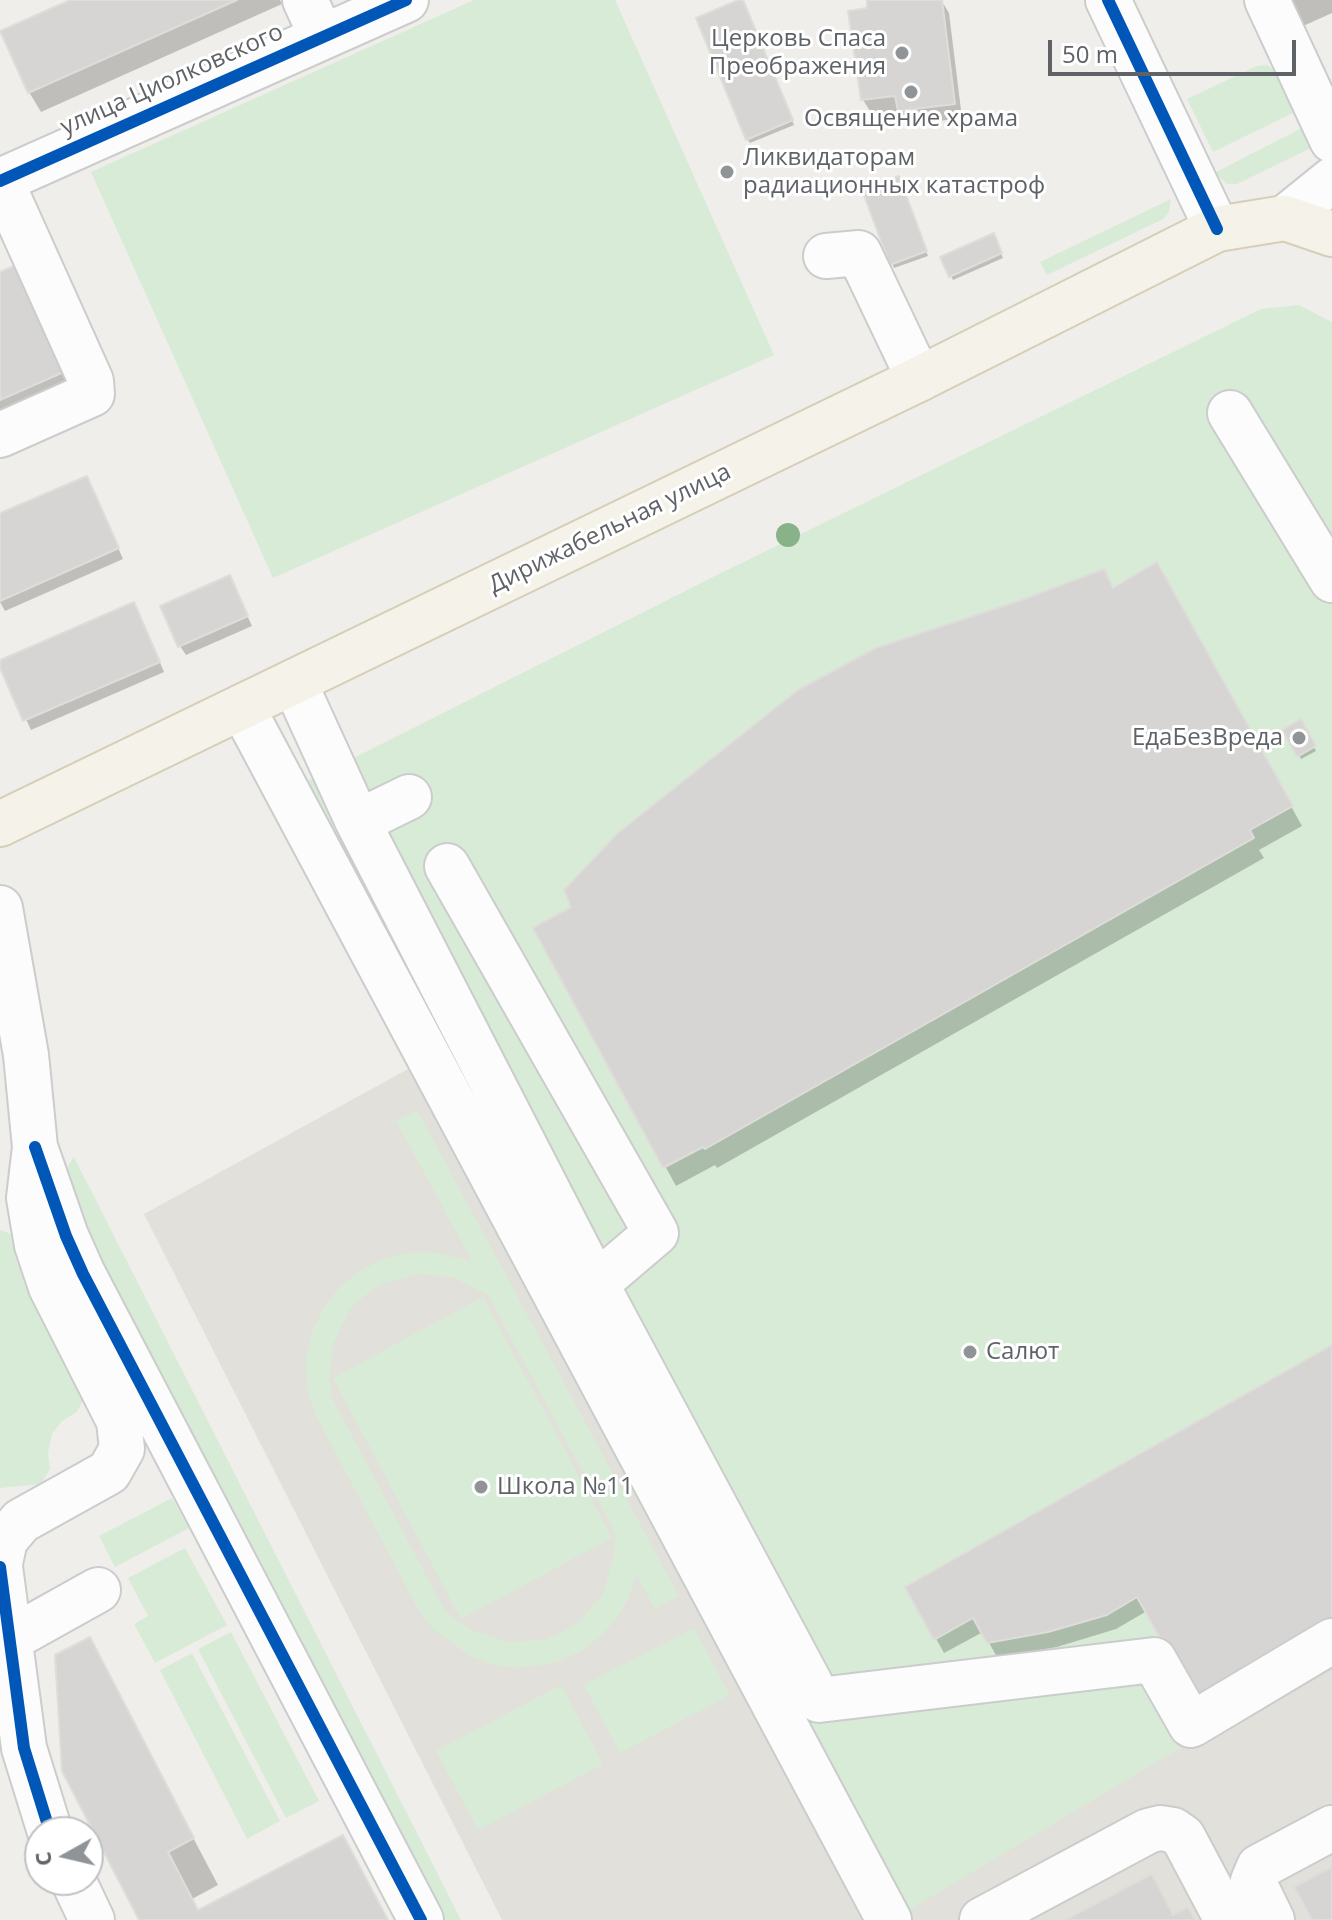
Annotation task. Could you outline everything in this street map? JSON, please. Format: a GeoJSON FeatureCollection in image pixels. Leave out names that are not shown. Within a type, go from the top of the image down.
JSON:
{"type":"FeatureCollection","features":[{"type":"Feature","properties":{"kind":"main road","name":"Дирижабельная улица"},"geometry":{"type":"LineString","coordinates":[[0,824],[919,379],[1217,229],[1285,218]]}},
{"type":"Feature","properties":{"kind":"main road"},"geometry":{"type":"LineString","coordinates":[[1285,218],[1332,234]]}},
{"type":"Feature","properties":{"kind":"street","name":"улица Циолковского"},"geometry":{"type":"LineString","coordinates":[[0,181],[313,19],[406,0]]}},
{"type":"Feature","properties":{"kind":"street"},"geometry":{"type":"LineString","coordinates":[[1108,0],[1217,229]]}},
{"type":"Feature","properties":{"kind":"street"},"geometry":{"type":"LineString","coordinates":[[1267,0],[1332,140]]}},
{"type":"Feature","properties":{"kind":"street"},"geometry":{"type":"LineString","coordinates":[[1285,218],[1332,180]]}},
{"type":"Feature","properties":{"kind":"street"},"geometry":{"type":"LineString","coordinates":[[0,181],[91,381],[92,394],[0,435]]}},
{"type":"Feature","properties":{"kind":"street"},"geometry":{"type":"LineString","coordinates":[[826,256],[859,253],[919,379]]}},
{"type":"Feature","properties":{"kind":"street"},"geometry":{"type":"LineString","coordinates":[[1230,413],[1332,580]]}},
{"type":"Feature","properties":{"kind":"street"},"geometry":{"type":"LineString","coordinates":[[294,682],[358,822],[596,1284],[819,1700],[1154,1660],[1191,1725],[1332,1641]]}},
{"type":"Feature","properties":{"kind":"street"},"geometry":{"type":"LineString","coordinates":[[242,707],[889,1920]]}},
{"type":"Feature","properties":{"kind":"street"},"geometry":{"type":"LineString","coordinates":[[358,822],[409,797]]}},
{"type":"Feature","properties":{"kind":"street"},"geometry":{"type":"LineString","coordinates":[[447,866],[656,1233],[596,1284]]}},
{"type":"Feature","properties":{"kind":"street"},"geometry":{"type":"LineString","coordinates":[[1,912],[26,1055],[17,1152],[37,1245],[51,1287],[119,1421],[122,1449],[109,1472],[21,1521],[5,1540],[0,1565],[24,1748],[45,1816]]}},
{"type":"Feature","properties":{"kind":"street"},"geometry":{"type":"LineString","coordinates":[[17,1152],[66,1236],[83,1274],[421,1920]]}},
{"type":"Feature","properties":{"kind":"street"},"geometry":{"type":"LineString","coordinates":[[10,1639],[98,1590]]}},
{"type":"Feature","properties":{"kind":"street"},"geometry":{"type":"LineString","coordinates":[[982,1920],[1148,1831],[1160,1828],[1173,1830],[1183,1837],[1227,1920]]}},
{"type":"Feature","properties":{"kind":"street"},"geometry":{"type":"LineString","coordinates":[[1272,1920],[1253,1881],[1259,1867],[1332,1828]]}},
{"type":"Feature","properties":{"kind":"street"},"geometry":{"type":"LineString","coordinates":[[81,1896],[92,1920]]}},
{"type":"Feature","properties":{"kind":"shaded area"},"geometry":{"type":"Polygon","coordinates":[[[448,1047],[1332,1657],[1332,1920],[502,1920],[144,1214],[448,1047]]]}},
{"type":"Feature","properties":{"kind":"green space"},"geometry":{"type":"Polygon","coordinates":[[[474,0],[615,0],[774,355],[273,578],[91,172],[474,0]]]}},
{"type":"Feature","properties":{"kind":"green space"},"geometry":{"type":"Polygon","coordinates":[[[1267,65],[1279,73],[1297,111],[1213,152],[1187,99],[1257,66],[1267,65]]]}},
{"type":"Feature","properties":{"kind":"green space"},"geometry":{"type":"Polygon","coordinates":[[[1304,127],[1313,147],[1237,184],[1227,184],[1214,173],[1304,127]]]}},
{"type":"Feature","properties":{"kind":"green space"},"geometry":{"type":"Polygon","coordinates":[[[1171,199],[1169,212],[1163,219],[1047,275],[1040,262],[1171,199]]]}},
{"type":"Feature","properties":{"kind":"green space","name":"Салют"},"geometry":{"type":"Polygon","coordinates":[[[1299,305],[1332,322],[1332,1657],[904,1913],[308,781],[719,574],[1261,309],[1299,305]]]}},
{"type":"Feature","properties":{"kind":"green space"},"geometry":{"type":"Polygon","coordinates":[[[417,1110],[679,1596],[655,1609],[636,1574],[629,1597],[617,1618],[600,1637],[580,1652],[559,1661],[514,1668],[491,1664],[470,1656],[433,1629],[418,1609],[314,1412],[306,1383],[306,1357],[312,1332],[323,1309],[338,1289],[358,1272],[381,1260],[405,1253],[431,1252],[472,1261],[396,1121],[417,1110]],[[416,1274],[380,1285],[350,1309],[333,1344],[329,1379],[332,1398],[444,1609],[472,1630],[507,1642],[544,1640],[578,1623],[603,1594],[614,1556],[615,1532],[488,1295],[452,1277],[416,1274]]]}},
{"type":"Feature","properties":{"kind":"green space"},"geometry":{"type":"Polygon","coordinates":[[[74,1157],[461,1920],[437,1920],[68,1192],[68,1166],[74,1157]]]}},
{"type":"Feature","properties":{"kind":"green space"},"geometry":{"type":"Polygon","coordinates":[[[0,1230],[17,1236],[85,1396],[77,1412],[62,1421],[52,1434],[48,1453],[50,1469],[41,1484],[0,1488],[0,1230]]]}},
{"type":"Feature","properties":{"kind":"green space"},"geometry":{"type":"Polygon","coordinates":[[[483,1297],[612,1538],[461,1619],[333,1378],[483,1297]]]}},
{"type":"Feature","properties":{"kind":"green space"},"geometry":{"type":"Polygon","coordinates":[[[172,1498],[189,1528],[115,1567],[99,1536],[172,1498]]]}},
{"type":"Feature","properties":{"kind":"green space"},"geometry":{"type":"Polygon","coordinates":[[[185,1548],[227,1625],[155,1663],[134,1624],[148,1616],[128,1578],[185,1548]]]}},
{"type":"Feature","properties":{"kind":"green space"},"geometry":{"type":"Polygon","coordinates":[[[694,1628],[730,1695],[620,1753],[584,1685],[694,1628]]]}},
{"type":"Feature","properties":{"kind":"green space"},"geometry":{"type":"Polygon","coordinates":[[[231,1632],[319,1801],[286,1818],[198,1649],[231,1632]]]}},
{"type":"Feature","properties":{"kind":"green space"},"geometry":{"type":"Polygon","coordinates":[[[192,1653],[280,1821],[247,1839],[160,1670],[192,1653]]]}},
{"type":"Feature","properties":{"kind":"green space"},"geometry":{"type":"Polygon","coordinates":[[[561,1685],[603,1764],[478,1830],[436,1751],[561,1685]]]}},
{"type":"Feature","properties":{"kind":"building"},"geometry":{"type":"Polygon","coordinates":[[[70,0],[237,0],[28,93],[0,31],[70,0]]]}},
{"type":"Feature","properties":{"kind":"building"},"geometry":{"type":"Polygon","coordinates":[[[743,0],[793,120],[746,140],[696,18],[743,0]]]}},
{"type":"Feature","properties":{"kind":"building","name":"Церковь Спаса Преображения"},"geometry":{"type":"Polygon","coordinates":[[[867,0],[942,0],[955,104],[898,111],[895,96],[861,100],[848,11],[867,8],[867,0]]]}},
{"type":"Feature","properties":{"kind":"building"},"geometry":{"type":"Polygon","coordinates":[[[899,176],[927,251],[890,265],[862,190],[899,176]]]}},
{"type":"Feature","properties":{"kind":"building"},"geometry":{"type":"Polygon","coordinates":[[[994,233],[1002,253],[949,277],[940,257],[994,233]]]}},
{"type":"Feature","properties":{"kind":"building"},"geometry":{"type":"Polygon","coordinates":[[[18,264],[66,371],[0,400],[0,272],[18,264]]]}},
{"type":"Feature","properties":{"kind":"building"},"geometry":{"type":"Polygon","coordinates":[[[87,476],[119,548],[0,601],[0,513],[87,476]]]}},
{"type":"Feature","properties":{"kind":"building"},"geometry":{"type":"Polygon","coordinates":[[[1157,562],[1293,806],[1250,830],[1254,838],[705,1149],[703,1147],[663,1168],[533,928],[571,907],[564,890],[618,833],[798,690],[876,648],[1019,601],[1104,569],[1113,588],[1157,562]]]}},
{"type":"Feature","properties":{"kind":"building"},"geometry":{"type":"Polygon","coordinates":[[[230,575],[248,616],[178,647],[160,606],[230,575]]]}},
{"type":"Feature","properties":{"kind":"building"},"geometry":{"type":"Polygon","coordinates":[[[134,602],[160,662],[23,721],[0,668],[0,660],[134,602]]]}},
{"type":"Feature","properties":{"kind":"building","name":"ЕдаБезВреда"},"geometry":{"type":"Polygon","coordinates":[[[1301,719],[1316,746],[1297,757],[1282,730],[1301,719]]]}},
{"type":"Feature","properties":{"kind":"building"},"geometry":{"type":"Polygon","coordinates":[[[1332,1345],[1332,1621],[1194,1699],[1137,1597],[1107,1615],[1048,1632],[987,1643],[973,1618],[934,1640],[905,1587],[1332,1345]]]}},
{"type":"Feature","properties":{"kind":"building"},"geometry":{"type":"Polygon","coordinates":[[[90,1637],[194,1838],[168,1852],[198,1910],[343,1835],[388,1920],[139,1920],[104,1852],[104,1816],[85,1816],[62,1771],[55,1655],[90,1637]]]}},
{"type":"Feature","properties":{"kind":"building"},"geometry":{"type":"Polygon","coordinates":[[[1332,1867],[1332,1920],[1312,1920],[1294,1887],[1332,1867]]]}},
{"type":"Feature","properties":{"kind":"building"},"geometry":{"type":"Polygon","coordinates":[[[1152,1874],[1173,1915],[1188,1907],[1195,1920],[1065,1920],[1152,1874]]]}},
{"type":"Feature","properties":{"kind":"cycle path"},"geometry":{"type":"LineString","coordinates":[[0,181],[406,0]]}},
{"type":"Feature","properties":{"kind":"cycle path"},"geometry":{"type":"LineString","coordinates":[[1108,0],[1217,229]]}},
{"type":"Feature","properties":{"kind":"cycle path"},"geometry":{"type":"LineString","coordinates":[[35,1147],[66,1236],[83,1274],[421,1920]]}},
{"type":"Feature","properties":{"kind":"cycle path"},"geometry":{"type":"LineString","coordinates":[[0,1567],[24,1748],[45,1816]]}},
{"type":"Feature","properties":{"kind":"place","name":"Церковь Спаса Преображения"},"geometry":{"type":"Point","coordinates":[902,53]}},
{"type":"Feature","properties":{"kind":"place","name":"Освящение храма"},"geometry":{"type":"Point","coordinates":[911,92]}},
{"type":"Feature","properties":{"kind":"place","name":"Ликвидаторам радиационных катастроф"},"geometry":{"type":"Point","coordinates":[727,172]}},
{"type":"Feature","properties":{"kind":"place","name":"ЕдаБезВреда"},"geometry":{"type":"Point","coordinates":[1299,738]}},
{"type":"Feature","properties":{"kind":"place","name":"Салют"},"geometry":{"type":"Point","coordinates":[970,1352]}},
{"type":"Feature","properties":{"kind":"place","name":"Школа №11"},"geometry":{"type":"Point","coordinates":[481,1487]}}]}
